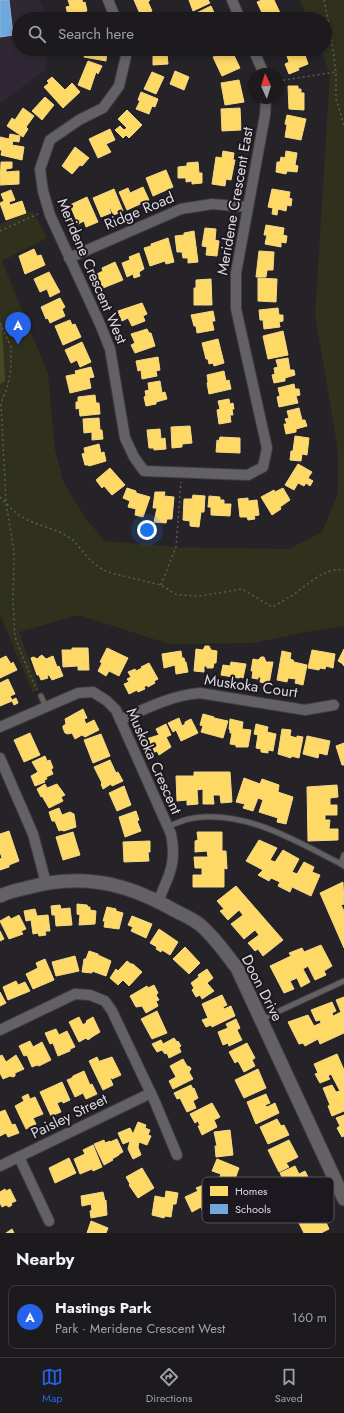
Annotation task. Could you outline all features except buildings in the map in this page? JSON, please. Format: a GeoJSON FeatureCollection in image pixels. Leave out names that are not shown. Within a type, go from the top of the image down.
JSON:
{"type":"FeatureCollection","features":[{"type":"Feature","properties":{"kind":"street"},"geometry":{"type":"LineString","coordinates":[[108,0],[113,12]]}},
{"type":"Feature","properties":{"kind":"street"},"geometry":{"type":"LineString","coordinates":[[232,0],[237,12]]}},
{"type":"Feature","properties":{"kind":"street","name":"Meridene Crescent West"},"geometry":{"type":"LineString","coordinates":[[126,56],[119,86],[103,108],[79,120],[50,140],[40,169],[43,191],[50,215],[110,349],[125,438],[134,457],[144,470],[210,473]]}},
{"type":"Feature","properties":{"kind":"street"},"geometry":{"type":"LineString","coordinates":[[256,56],[261,68]]}},
{"type":"Feature","properties":{"kind":"street","name":"Meridene Crescent East"},"geometry":{"type":"LineString","coordinates":[[210,473],[248,475],[263,467],[267,448],[236,309],[236,273],[265,115],[266,104]]}},
{"type":"Feature","properties":{"kind":"street","name":"Ridge Road"},"geometry":{"type":"LineString","coordinates":[[69,258],[181,209],[212,204],[248,207]]}},
{"type":"Feature","properties":{"kind":"street","name":"Muskoka Crescent"},"geometry":{"type":"LineString","coordinates":[[0,727],[78,693],[93,692],[107,701],[116,710],[171,834],[174,849],[172,865],[158,901]]}},
{"type":"Feature","properties":{"kind":"street","name":"Muskoka Court"},"geometry":{"type":"LineString","coordinates":[[120,720],[170,699],[186,694],[200,693],[305,710],[334,705]]}},
{"type":"Feature","properties":{"kind":"street"},"geometry":{"type":"LineString","coordinates":[[0,758],[33,834],[46,883]]}},
{"type":"Feature","properties":{"kind":"street","name":"Doon Drive"},"geometry":{"type":"LineString","coordinates":[[0,896],[46,883],[64,880],[110,884],[158,901],[198,924],[219,945],[237,968],[341,1185],[344,1199]]}},
{"type":"Feature","properties":{"kind":"street"},"geometry":{"type":"LineString","coordinates":[[0,1030],[75,994],[90,995],[105,1001],[112,1011],[151,1093],[177,1154]]}},
{"type":"Feature","properties":{"kind":"street","name":"Paisley Street"},"geometry":{"type":"LineString","coordinates":[[0,1166],[151,1093]]}},
{"type":"Feature","properties":{"kind":"street"},"geometry":{"type":"LineString","coordinates":[[19,1156],[49,1221]]}},
{"type":"Feature","properties":{"kind":"lane"},"geometry":{"type":"LineString","coordinates":[[41,696],[46,707]]}},
{"type":"Feature","properties":{"kind":"lane"},"geometry":{"type":"LineString","coordinates":[[167,827],[187,819],[203,816],[228,818],[250,823],[277,832],[343,865],[344,855]]}},
{"type":"Feature","properties":{"kind":"lane"},"geometry":{"type":"LineString","coordinates":[[261,1019],[344,981]]}},
{"type":"Feature","properties":{"kind":"path"},"geometry":{"type":"LineString","coordinates":[[324,0],[326,12]]}},
{"type":"Feature","properties":{"kind":"path"},"geometry":{"type":"LineString","coordinates":[[332,43],[336,72],[336,99],[344,125]]}},
{"type":"Feature","properties":{"kind":"path"},"geometry":{"type":"LineString","coordinates":[[284,80],[336,72]]}},
{"type":"Feature","properties":{"kind":"path"},"geometry":{"type":"LineString","coordinates":[[0,231],[38,214]]}},
{"type":"Feature","properties":{"kind":"path"},"geometry":{"type":"LineString","coordinates":[[0,323],[10,347],[11,370],[7,388],[1,403],[6,503],[14,551],[13,601],[15,637],[30,675],[41,696]]}},
{"type":"Feature","properties":{"kind":"path"},"geometry":{"type":"LineString","coordinates":[[161,585],[176,547],[181,482]]}},
{"type":"Feature","properties":{"kind":"path"},"geometry":{"type":"LineString","coordinates":[[0,497],[16,513],[27,520],[62,533],[73,540],[91,561],[103,570],[161,585],[177,595],[200,596],[242,589],[272,607],[292,596],[312,580],[335,568],[344,570]]}},
{"type":"Feature","properties":{"kind":"shaded area"},"geometry":{"type":"Polygon","coordinates":[[[0,0],[40,0],[45,12],[12,12],[12,56],[47,56],[46,70],[0,103],[0,0]]]}},
{"type":"Feature","properties":{"kind":"green space"},"geometry":{"type":"Polygon","coordinates":[[[300,0],[344,0],[344,626],[254,643],[169,644],[79,615],[19,632],[39,688],[33,693],[0,615],[0,224],[33,211],[47,238],[2,261],[48,374],[55,449],[63,481],[86,519],[105,541],[176,547],[289,549],[322,532],[338,493],[338,451],[315,315],[330,73],[323,56],[332,56],[332,12],[305,12],[300,0]]]}},
{"type":"Feature","properties":{"kind":"green space"},"geometry":{"type":"Polygon","coordinates":[[[0,321],[2,324],[5,381],[0,384],[0,321]]]}},
{"type":"Feature","properties":{"kind":"place","name":"Hastings Park"},"geometry":{"type":"Point","coordinates":[18,345]}}]}
